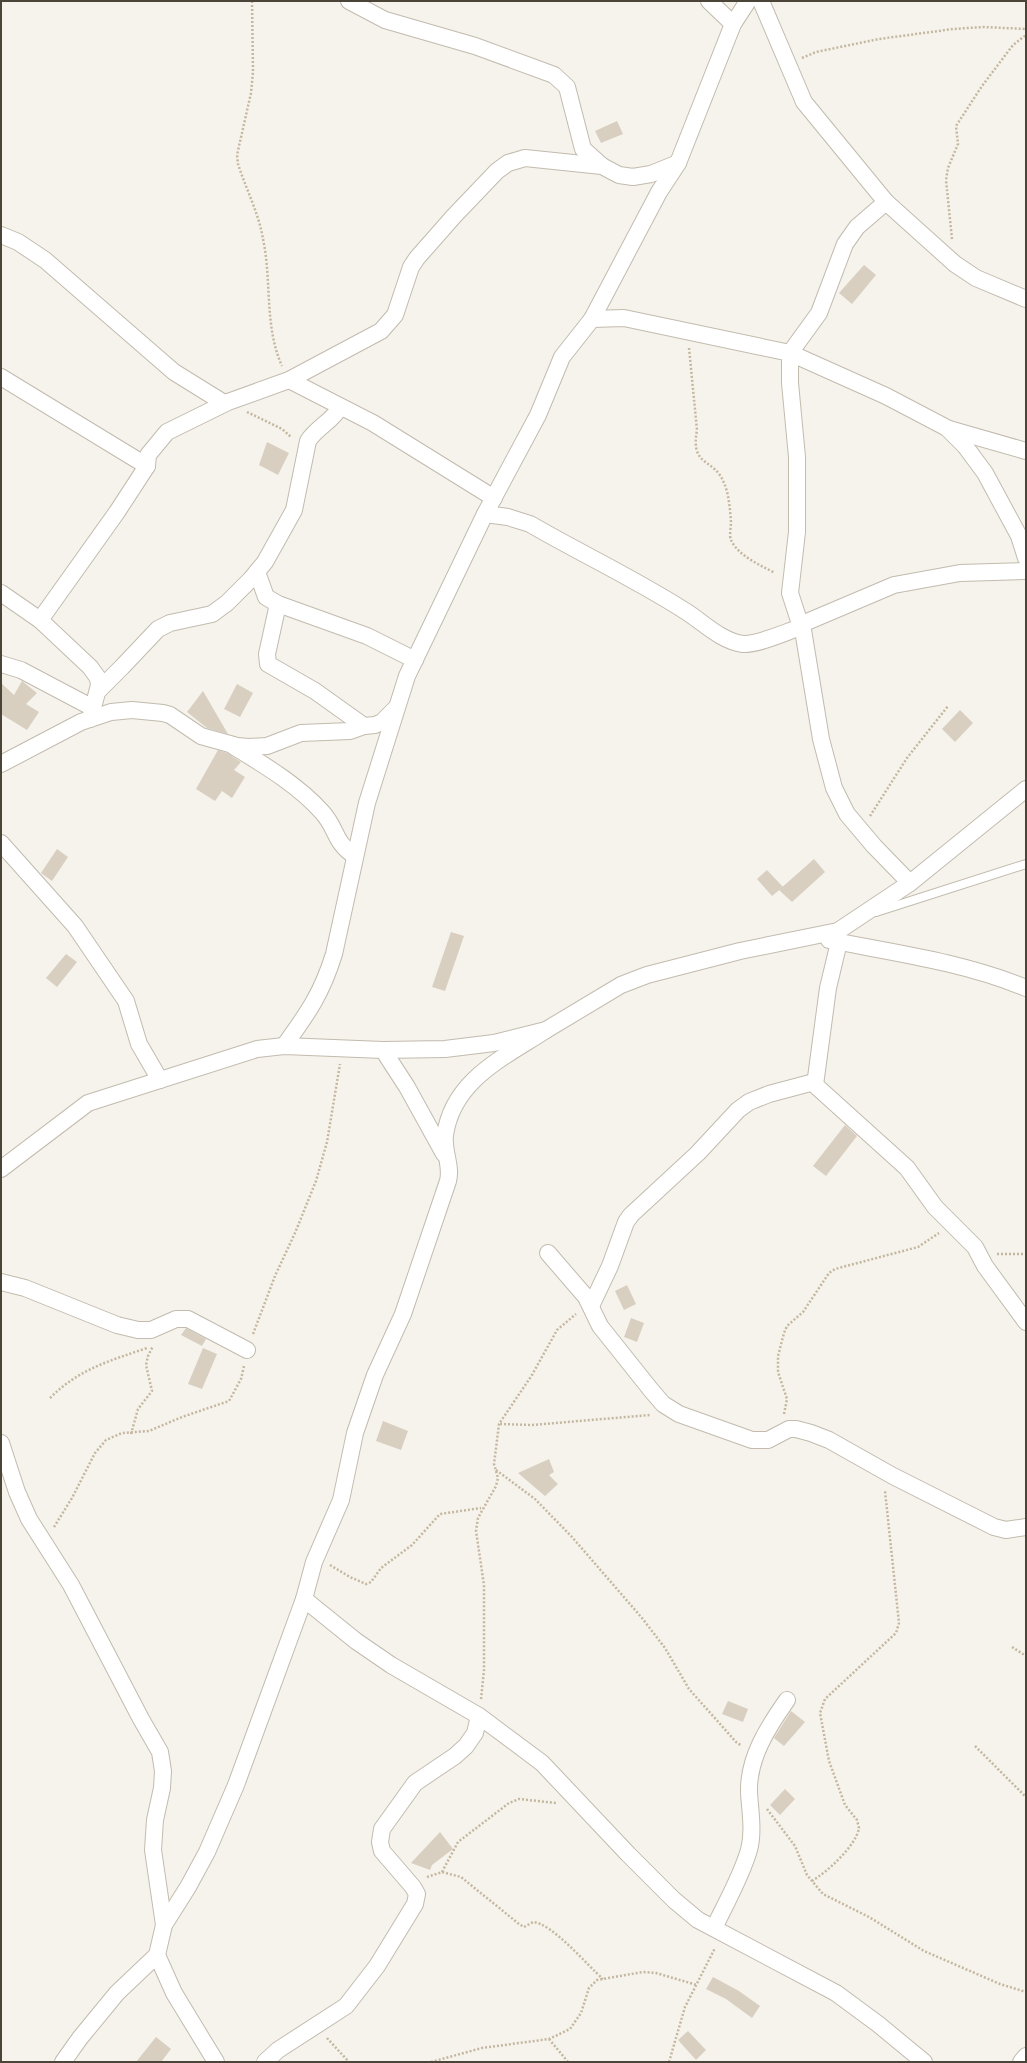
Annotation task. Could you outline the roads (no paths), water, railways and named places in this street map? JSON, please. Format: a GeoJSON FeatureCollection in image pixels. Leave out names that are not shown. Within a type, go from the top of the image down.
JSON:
{"type":"FeatureCollection","features":[{"type":"Feature","properties":{"kind":"street"},"geometry":{"type":"LineString","coordinates":[[349,1],[385,20],[475,46],[554,75],[567,88],[583,149],[602,166],[619,175],[633,177],[651,174],[678,163]]}},
{"type":"Feature","properties":{"kind":"street"},"geometry":{"type":"LineString","coordinates":[[708,1],[733,24]]}},
{"type":"Feature","properties":{"kind":"street"},"geometry":{"type":"LineString","coordinates":[[284,1046],[309,1012],[328,976],[367,803],[407,676],[485,514],[538,415],[562,357],[592,319],[659,192],[678,163],[733,24],[748,1]]}},
{"type":"Feature","properties":{"kind":"street"},"geometry":{"type":"LineString","coordinates":[[761,1],[804,102],[886,202],[955,264],[976,278],[1026,299]]}},
{"type":"Feature","properties":{"kind":"street"},"geometry":{"type":"LineString","coordinates":[[40,620],[117,512],[146,466],[148,455],[167,432],[226,402],[289,380],[380,332],[395,315],[411,267],[417,258],[497,171],[514,159],[525,158],[602,166]]}},
{"type":"Feature","properties":{"kind":"street"},"geometry":{"type":"LineString","coordinates":[[886,202],[857,227],[845,244],[819,313],[790,354],[790,383],[798,457],[798,532],[790,593],[801,626],[821,739],[834,788],[847,814],[910,883]]}},
{"type":"Feature","properties":{"kind":"street"},"geometry":{"type":"LineString","coordinates":[[1,236],[18,242],[45,260],[174,372],[226,402]]}},
{"type":"Feature","properties":{"kind":"street"},"geometry":{"type":"LineString","coordinates":[[592,319],[624,318],[790,354],[886,396],[947,428],[1026,451]]}},
{"type":"Feature","properties":{"kind":"street"},"geometry":{"type":"LineString","coordinates":[[1,377],[146,466]]}},
{"type":"Feature","properties":{"kind":"street"},"geometry":{"type":"LineString","coordinates":[[289,380],[373,423],[494,498]]}},
{"type":"Feature","properties":{"kind":"street"},"geometry":{"type":"LineString","coordinates":[[98,691],[158,629],[170,623],[212,614],[226,603],[257,572],[265,562],[294,510],[304,453],[313,433],[336,413],[340,407]]}},
{"type":"Feature","properties":{"kind":"street"},"geometry":{"type":"LineString","coordinates":[[947,428],[965,446],[984,473],[1019,536],[1026,558]]}},
{"type":"Feature","properties":{"kind":"street"},"geometry":{"type":"LineString","coordinates":[[485,514],[508,517],[530,524],[682,609],[733,642],[755,643],[801,626],[894,585],[960,573],[1026,571]]}},
{"type":"Feature","properties":{"kind":"street"},"geometry":{"type":"LineString","coordinates":[[257,572],[266,597],[278,604],[367,636],[415,660]]}},
{"type":"Feature","properties":{"kind":"street"},"geometry":{"type":"LineString","coordinates":[[1,593],[40,620],[90,667],[98,678],[98,691],[92,714]]}},
{"type":"Feature","properties":{"kind":"street"},"geometry":{"type":"LineString","coordinates":[[278,604],[267,654],[268,664],[315,691],[364,726]]}},
{"type":"Feature","properties":{"kind":"street"},"geometry":{"type":"LineString","coordinates":[[1,664],[21,670],[92,714]]}},
{"type":"Feature","properties":{"kind":"street"},"geometry":{"type":"LineString","coordinates":[[1,764],[92,714],[132,710],[163,713],[170,715],[201,736],[229,744],[249,747],[267,746],[301,733],[343,732],[364,726],[375,725],[382,722],[396,708]]}},
{"type":"Feature","properties":{"kind":"street"},"geometry":{"type":"LineString","coordinates":[[229,744],[267,767],[309,799],[323,813],[342,846],[355,856]]}},
{"type":"Feature","properties":{"kind":"street"},"geometry":{"type":"LineString","coordinates":[[63,2062],[80,2038],[117,1993],[157,1955],[164,1924],[188,1887],[207,1852],[236,1785],[304,1600],[314,1562],[341,1500],[355,1434],[375,1375],[403,1314],[444,1194],[450,1174],[445,1135],[449,1116],[457,1101],[476,1076],[546,1030],[621,985],[647,975],[740,951],[815,938],[838,932],[910,883],[1026,789]]}},
{"type":"Feature","properties":{"kind":"street"},"geometry":{"type":"LineString","coordinates":[[1,842],[75,926],[126,1000],[139,1044],[160,1080]]}},
{"type":"Feature","properties":{"kind":"street"},"geometry":{"type":"LineString","coordinates":[[815,938],[930,959],[993,974],[1026,988]]}},
{"type":"Feature","properties":{"kind":"street"},"geometry":{"type":"LineString","coordinates":[[839,942],[828,988],[814,1082],[819,1091],[906,1168],[936,1207],[975,1247],[1003,1292],[1026,1322]]}},
{"type":"Feature","properties":{"kind":"street"},"geometry":{"type":"LineString","coordinates":[[1,1170],[88,1103],[258,1050],[284,1046],[383,1050],[445,1049],[494,1043],[546,1030]]}},
{"type":"Feature","properties":{"kind":"street"},"geometry":{"type":"LineString","coordinates":[[383,1050],[448,1161]]}},
{"type":"Feature","properties":{"kind":"street"},"geometry":{"type":"LineString","coordinates":[[591,1306],[610,1266],[626,1222],[631,1215],[698,1153],[738,1110],[749,1102],[769,1094],[814,1082]]}},
{"type":"Feature","properties":{"kind":"street"},"geometry":{"type":"LineString","coordinates":[[548,1253],[586,1298],[600,1326],[611,1341],[663,1404],[678,1414],[752,1440],[768,1440],[781,1432],[796,1429],[823,1438],[883,1471],[994,1527],[1006,1530],[1026,1527]]}},
{"type":"Feature","properties":{"kind":"street"},"geometry":{"type":"LineString","coordinates":[[1,1282],[25,1288],[118,1325],[138,1330],[151,1330],[176,1319],[188,1319],[247,1350]]}},
{"type":"Feature","properties":{"kind":"street"},"geometry":{"type":"LineString","coordinates":[[1,1443],[17,1492],[29,1519],[71,1585],[123,1686],[160,1752],[163,1771],[162,1788],[155,1820],[153,1850],[164,1924]]}},
{"type":"Feature","properties":{"kind":"street"},"geometry":{"type":"LineString","coordinates":[[304,1600],[356,1641],[391,1665],[479,1716],[542,1763],[674,1900],[698,1920],[836,1993],[878,2024],[924,2062]]}},
{"type":"Feature","properties":{"kind":"street"},"geometry":{"type":"LineString","coordinates":[[717,1930],[749,1849],[752,1825],[749,1790],[756,1756],[765,1731],[787,1700]]}},
{"type":"Feature","properties":{"kind":"street"},"geometry":{"type":"LineString","coordinates":[[265,2062],[278,2050],[346,2006],[377,1966],[415,1904],[417,1894],[382,1851],[380,1842],[382,1829],[415,1783],[455,1756],[466,1746],[475,1733],[479,1716]]}},
{"type":"Feature","properties":{"kind":"street"},"geometry":{"type":"LineString","coordinates":[[157,1955],[174,1993],[216,2062]]}},
{"type":"Feature","properties":{"kind":"street"},"geometry":{"type":"LineString","coordinates":[[1021,2062],[1026,2056]]}},
{"type":"Feature","properties":{"kind":"lane"},"geometry":{"type":"LineString","coordinates":[[861,917],[1026,864]]}}]}
